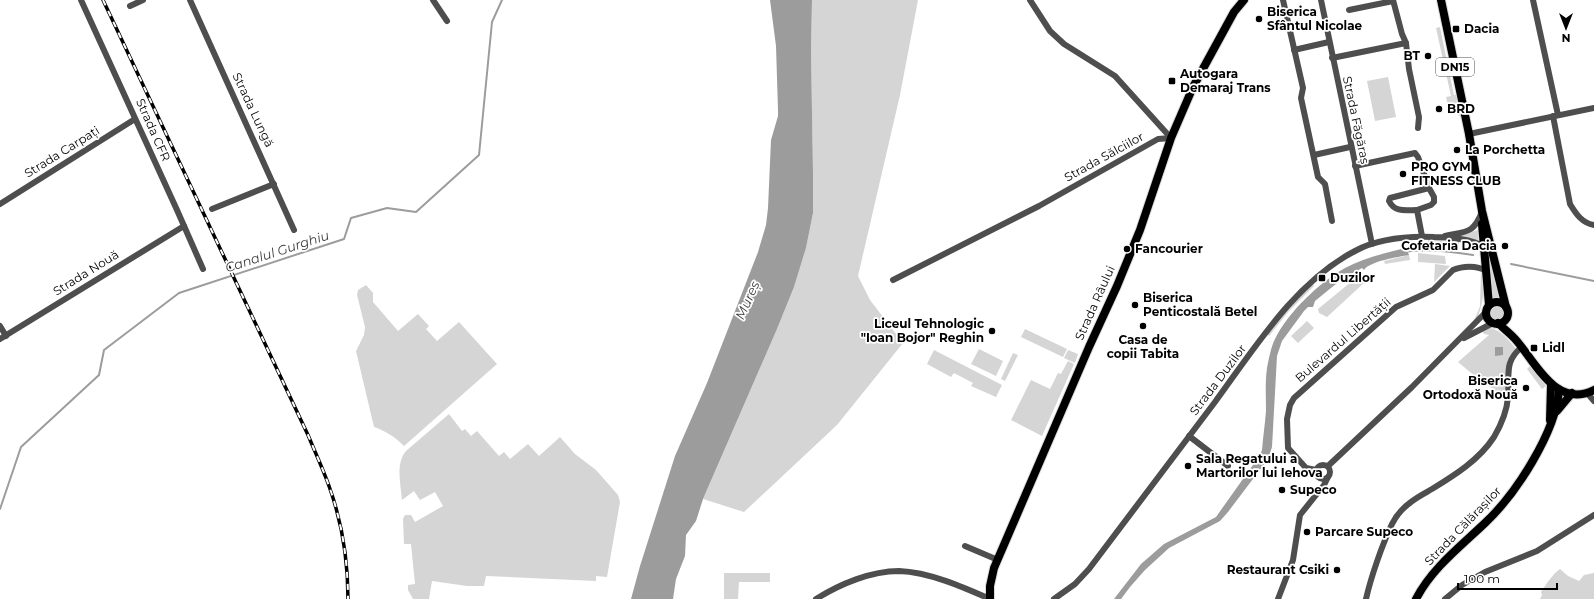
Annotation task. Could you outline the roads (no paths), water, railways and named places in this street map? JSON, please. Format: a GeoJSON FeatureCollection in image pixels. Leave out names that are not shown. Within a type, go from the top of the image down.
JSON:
{"type":"FeatureCollection","features":[{"type":"Feature","properties":{"kind":"main road","name":"Strada Râului"},"geometry":{"type":"LineString","coordinates":[[990,599],[992,576],[998,560],[1089,347],[1120,279],[1140,230],[1171,138],[1193,87],[1234,12],[1244,0]]}},
{"type":"Feature","properties":{"kind":"main road","name":"DN15"},"geometry":{"type":"LineString","coordinates":[[1441,0],[1469,134],[1482,211],[1508,310],[1507,317],[1516,340]]}},
{"type":"Feature","properties":{"kind":"main road","name":"DN15"},"geometry":{"type":"LineString","coordinates":[[1482,211],[1488,319],[1496,323],[1516,340],[1551,384],[1559,390]]}},
{"type":"Feature","properties":{"kind":"main road"},"geometry":{"type":"LineString","coordinates":[[1487,309],[1498,302],[1506,307]]}},
{"type":"Feature","properties":{"kind":"main road"},"geometry":{"type":"LineString","coordinates":[[1496,323],[1505,320],[1507,317]]}},
{"type":"Feature","properties":{"kind":"main road","name":"Strada Călărașilor"},"geometry":{"type":"LineString","coordinates":[[1549,427],[1551,384]]}},
{"type":"Feature","properties":{"kind":"main road"},"geometry":{"type":"LineString","coordinates":[[1551,401],[1559,390],[1572,394],[1590,391]]}},
{"type":"Feature","properties":{"kind":"main road","name":"Strada Călărașilor"},"geometry":{"type":"LineString","coordinates":[[1416,599],[1438,568],[1487,521],[1509,496],[1532,462],[1549,427],[1555,413],[1559,390]]}},
{"type":"Feature","properties":{"kind":"main road"},"geometry":{"type":"LineString","coordinates":[[1555,413],[1572,394]]}},
{"type":"Feature","properties":{"kind":"street","name":"Strada CFR"},"geometry":{"type":"LineString","coordinates":[[81,0],[203,270]]}},
{"type":"Feature","properties":{"kind":"street"},"geometry":{"type":"LineString","coordinates":[[130,6],[143,0]]}},
{"type":"Feature","properties":{"kind":"street","name":"Strada Lungă"},"geometry":{"type":"LineString","coordinates":[[190,0],[294,230]]}},
{"type":"Feature","properties":{"kind":"street"},"geometry":{"type":"LineString","coordinates":[[433,0],[447,21]]}},
{"type":"Feature","properties":{"kind":"street","name":"Strada Sălciilor"},"geometry":{"type":"LineString","coordinates":[[1030,0],[1050,31],[1064,44],[1115,76],[1171,138]]}},
{"type":"Feature","properties":{"kind":"street"},"geometry":{"type":"LineString","coordinates":[[1283,0],[1303,88],[1301,98],[1318,177],[1325,184],[1332,221]]}},
{"type":"Feature","properties":{"kind":"street","name":"Strada Făgăraș"},"geometry":{"type":"LineString","coordinates":[[1320,0],[1350,147],[1372,244]]}},
{"type":"Feature","properties":{"kind":"street"},"geometry":{"type":"LineString","coordinates":[[1350,10],[1393,0],[1402,34],[1406,43],[1409,69],[1419,117],[1418,128]]}},
{"type":"Feature","properties":{"kind":"street"},"geometry":{"type":"LineString","coordinates":[[1533,0],[1556,116],[1570,204],[1578,216],[1594,225]]}},
{"type":"Feature","properties":{"kind":"street"},"geometry":{"type":"LineString","coordinates":[[1294,50],[1329,42]]}},
{"type":"Feature","properties":{"kind":"street"},"geometry":{"type":"LineString","coordinates":[[1332,58],[1406,43]]}},
{"type":"Feature","properties":{"kind":"street"},"geometry":{"type":"LineString","coordinates":[[1469,134],[1594,108]]}},
{"type":"Feature","properties":{"kind":"street","name":"Strada Carpați"},"geometry":{"type":"LineString","coordinates":[[0,204],[135,119]]}},
{"type":"Feature","properties":{"kind":"street","name":"Strada Sălciilor"},"geometry":{"type":"LineString","coordinates":[[893,280],[1039,206],[1158,139],[1171,138]]}},
{"type":"Feature","properties":{"kind":"street"},"geometry":{"type":"LineString","coordinates":[[1314,155],[1350,147]]}},
{"type":"Feature","properties":{"kind":"street"},"geometry":{"type":"LineString","coordinates":[[1355,166],[1415,154],[1418,156],[1429,188],[1434,197],[1434,202],[1431,205],[1417,210],[1398,211],[1392,207],[1389,201],[1390,198],[1429,188]]}},
{"type":"Feature","properties":{"kind":"street"},"geometry":{"type":"LineString","coordinates":[[212,209],[274,184]]}},
{"type":"Feature","properties":{"kind":"street"},"geometry":{"type":"LineString","coordinates":[[1417,210],[1422,236]]}},
{"type":"Feature","properties":{"kind":"street","name":"Strada Duzilor"},"geometry":{"type":"LineString","coordinates":[[1440,237],[1471,230],[1478,223],[1482,211]]}},
{"type":"Feature","properties":{"kind":"street","name":"Strada Nouă"},"geometry":{"type":"LineString","coordinates":[[3,338],[184,226]]}},
{"type":"Feature","properties":{"kind":"street","name":"Strada Duzilor"},"geometry":{"type":"LineString","coordinates":[[1054,599],[1075,584],[1089,569],[1264,336],[1303,290],[1354,251],[1389,239],[1422,236],[1440,237],[1474,242],[1484,247]]}},
{"type":"Feature","properties":{"kind":"street","name":"Bulevardul Libertății"},"geometry":{"type":"LineString","coordinates":[[1316,470],[1306,468],[1288,448],[1287,419],[1290,405],[1294,398],[1396,307],[1433,290],[1453,270],[1478,268],[1486,271]]}},
{"type":"Feature","properties":{"kind":"street"},"geometry":{"type":"LineString","coordinates":[[1328,466],[1459,340],[1487,309]]}},
{"type":"Feature","properties":{"kind":"street"},"geometry":{"type":"LineString","coordinates":[[1459,340],[1496,323]]}},
{"type":"Feature","properties":{"kind":"street"},"geometry":{"type":"LineString","coordinates":[[0,326],[3,338]]}},
{"type":"Feature","properties":{"kind":"street"},"geometry":{"type":"LineString","coordinates":[[1366,599],[1392,524],[1399,514],[1411,502],[1455,475],[1484,450],[1494,437],[1500,426],[1508,398],[1509,364],[1514,355],[1522,347]]}},
{"type":"Feature","properties":{"kind":"street"},"geometry":{"type":"LineString","coordinates":[[1590,391],[1594,400]]}},
{"type":"Feature","properties":{"kind":"street"},"geometry":{"type":"LineString","coordinates":[[1189,436],[1228,466]]}},
{"type":"Feature","properties":{"kind":"street"},"geometry":{"type":"LineString","coordinates":[[1328,466],[1320,465],[1316,470],[1316,475],[1320,478],[1328,478]]}},
{"type":"Feature","properties":{"kind":"street"},"geometry":{"type":"LineString","coordinates":[[1278,599],[1293,560],[1300,515],[1328,478],[1330,473],[1328,466]]}},
{"type":"Feature","properties":{"kind":"street"},"geometry":{"type":"LineString","coordinates":[[1320,478],[1320,490]]}},
{"type":"Feature","properties":{"kind":"street"},"geometry":{"type":"LineString","coordinates":[[1445,599],[1462,586],[1485,572],[1537,551],[1594,515]]}},
{"type":"Feature","properties":{"kind":"street"},"geometry":{"type":"LineString","coordinates":[[965,546],[998,560]]}},
{"type":"Feature","properties":{"kind":"street"},"geometry":{"type":"LineString","coordinates":[[816,599],[830,590],[855,580],[879,573],[899,571],[936,578],[990,599]]}},
{"type":"Feature","properties":{"kind":"water","name":"Mureș"},"geometry":{"type":"Polygon","coordinates":[[[770,0],[812,0],[811,50],[813,213],[806,248],[794,287],[777,329],[703,499],[696,521],[686,535],[685,556],[676,579],[673,599],[631,599],[675,456],[707,383],[758,252],[766,225],[771,140],[778,116],[776,46],[770,0]]]}},
{"type":"Feature","properties":{"kind":"water"},"geometry":{"type":"Polygon","coordinates":[[[1406,248],[1409,255],[1372,264],[1364,270],[1362,268],[1342,279],[1315,301],[1313,307],[1308,307],[1304,311],[1282,341],[1277,356],[1272,447],[1268,459],[1220,521],[1169,548],[1145,570],[1121,599],[1114,599],[1141,564],[1164,544],[1216,517],[1260,455],[1262,450],[1266,411],[1266,373],[1270,353],[1280,329],[1296,309],[1315,289],[1352,264],[1406,248]]]}},
{"type":"Feature","properties":{"kind":"water"},"geometry":{"type":"Polygon","coordinates":[[[1495,347],[1503,347],[1503,355],[1495,356],[1495,347]]]}},
{"type":"Feature","properties":{"kind":"waterway","name":"Canalul Gurghiu"},"geometry":{"type":"LineString","coordinates":[[0,509],[21,447],[99,375],[104,350],[179,293],[344,239],[351,218],[387,208],[416,212],[479,155],[492,22],[502,0]]}},
{"type":"Feature","properties":{"kind":"waterway"},"geometry":{"type":"LineString","coordinates":[[1405,252],[1429,250],[1473,255]]}},
{"type":"Feature","properties":{"kind":"waterway"},"geometry":{"type":"LineString","coordinates":[[1511,264],[1594,281]]}},
{"type":"Feature","properties":{"kind":"railway"},"geometry":{"type":"LineString","coordinates":[[103,0],[322,467],[334,500],[341,528],[347,570],[348,599]]}},
{"type":"Feature","properties":{"kind":"place","name":"Biserica Sfântul Nicolae"},"geometry":{"type":"Point","coordinates":[1259,19]}},
{"type":"Feature","properties":{"kind":"place","name":"Dacia"},"geometry":{"type":"Point","coordinates":[1456,29]}},
{"type":"Feature","properties":{"kind":"place","name":"BT"},"geometry":{"type":"Point","coordinates":[1428,56]}},
{"type":"Feature","properties":{"kind":"place","name":"Autogara Demaraj Trans"},"geometry":{"type":"Point","coordinates":[1172,81]}},
{"type":"Feature","properties":{"kind":"place","name":"BRD"},"geometry":{"type":"Point","coordinates":[1439,109]}},
{"type":"Feature","properties":{"kind":"place","name":"La Porchetta"},"geometry":{"type":"Point","coordinates":[1457,150]}},
{"type":"Feature","properties":{"kind":"place","name":"PRO GYM FITNESS CLUB"},"geometry":{"type":"Point","coordinates":[1403,174]}},
{"type":"Feature","properties":{"kind":"place","name":"Cofetaria Dacia"},"geometry":{"type":"Point","coordinates":[1505,246]}},
{"type":"Feature","properties":{"kind":"place","name":"Fancourier"},"geometry":{"type":"Point","coordinates":[1127,249]}},
{"type":"Feature","properties":{"kind":"place","name":"Duzilor"},"geometry":{"type":"Point","coordinates":[1322,278]}},
{"type":"Feature","properties":{"kind":"place","name":"Biserica Penticostală Betel"},"geometry":{"type":"Point","coordinates":[1135,305]}},
{"type":"Feature","properties":{"kind":"place","name":"Casa de copii Tabita"},"geometry":{"type":"Point","coordinates":[1143,326]}},
{"type":"Feature","properties":{"kind":"place","name":"Liceul Tehnologic \"Ioan Bojor\" Reghin"},"geometry":{"type":"Point","coordinates":[992,331]}},
{"type":"Feature","properties":{"kind":"place","name":"Lidl"},"geometry":{"type":"Point","coordinates":[1534,348]}},
{"type":"Feature","properties":{"kind":"place","name":"Biserica Ortodoxă Nouă"},"geometry":{"type":"Point","coordinates":[1526,388]}},
{"type":"Feature","properties":{"kind":"place","name":"Sala Regatului a Martorilor lui Iehova"},"geometry":{"type":"Point","coordinates":[1188,466]}},
{"type":"Feature","properties":{"kind":"place","name":"Supeco"},"geometry":{"type":"Point","coordinates":[1282,490]}},
{"type":"Feature","properties":{"kind":"place","name":"Parcare Supeco"},"geometry":{"type":"Point","coordinates":[1307,532]}},
{"type":"Feature","properties":{"kind":"place","name":"Restaurant Csiki"},"geometry":{"type":"Point","coordinates":[1337,570]}}]}
